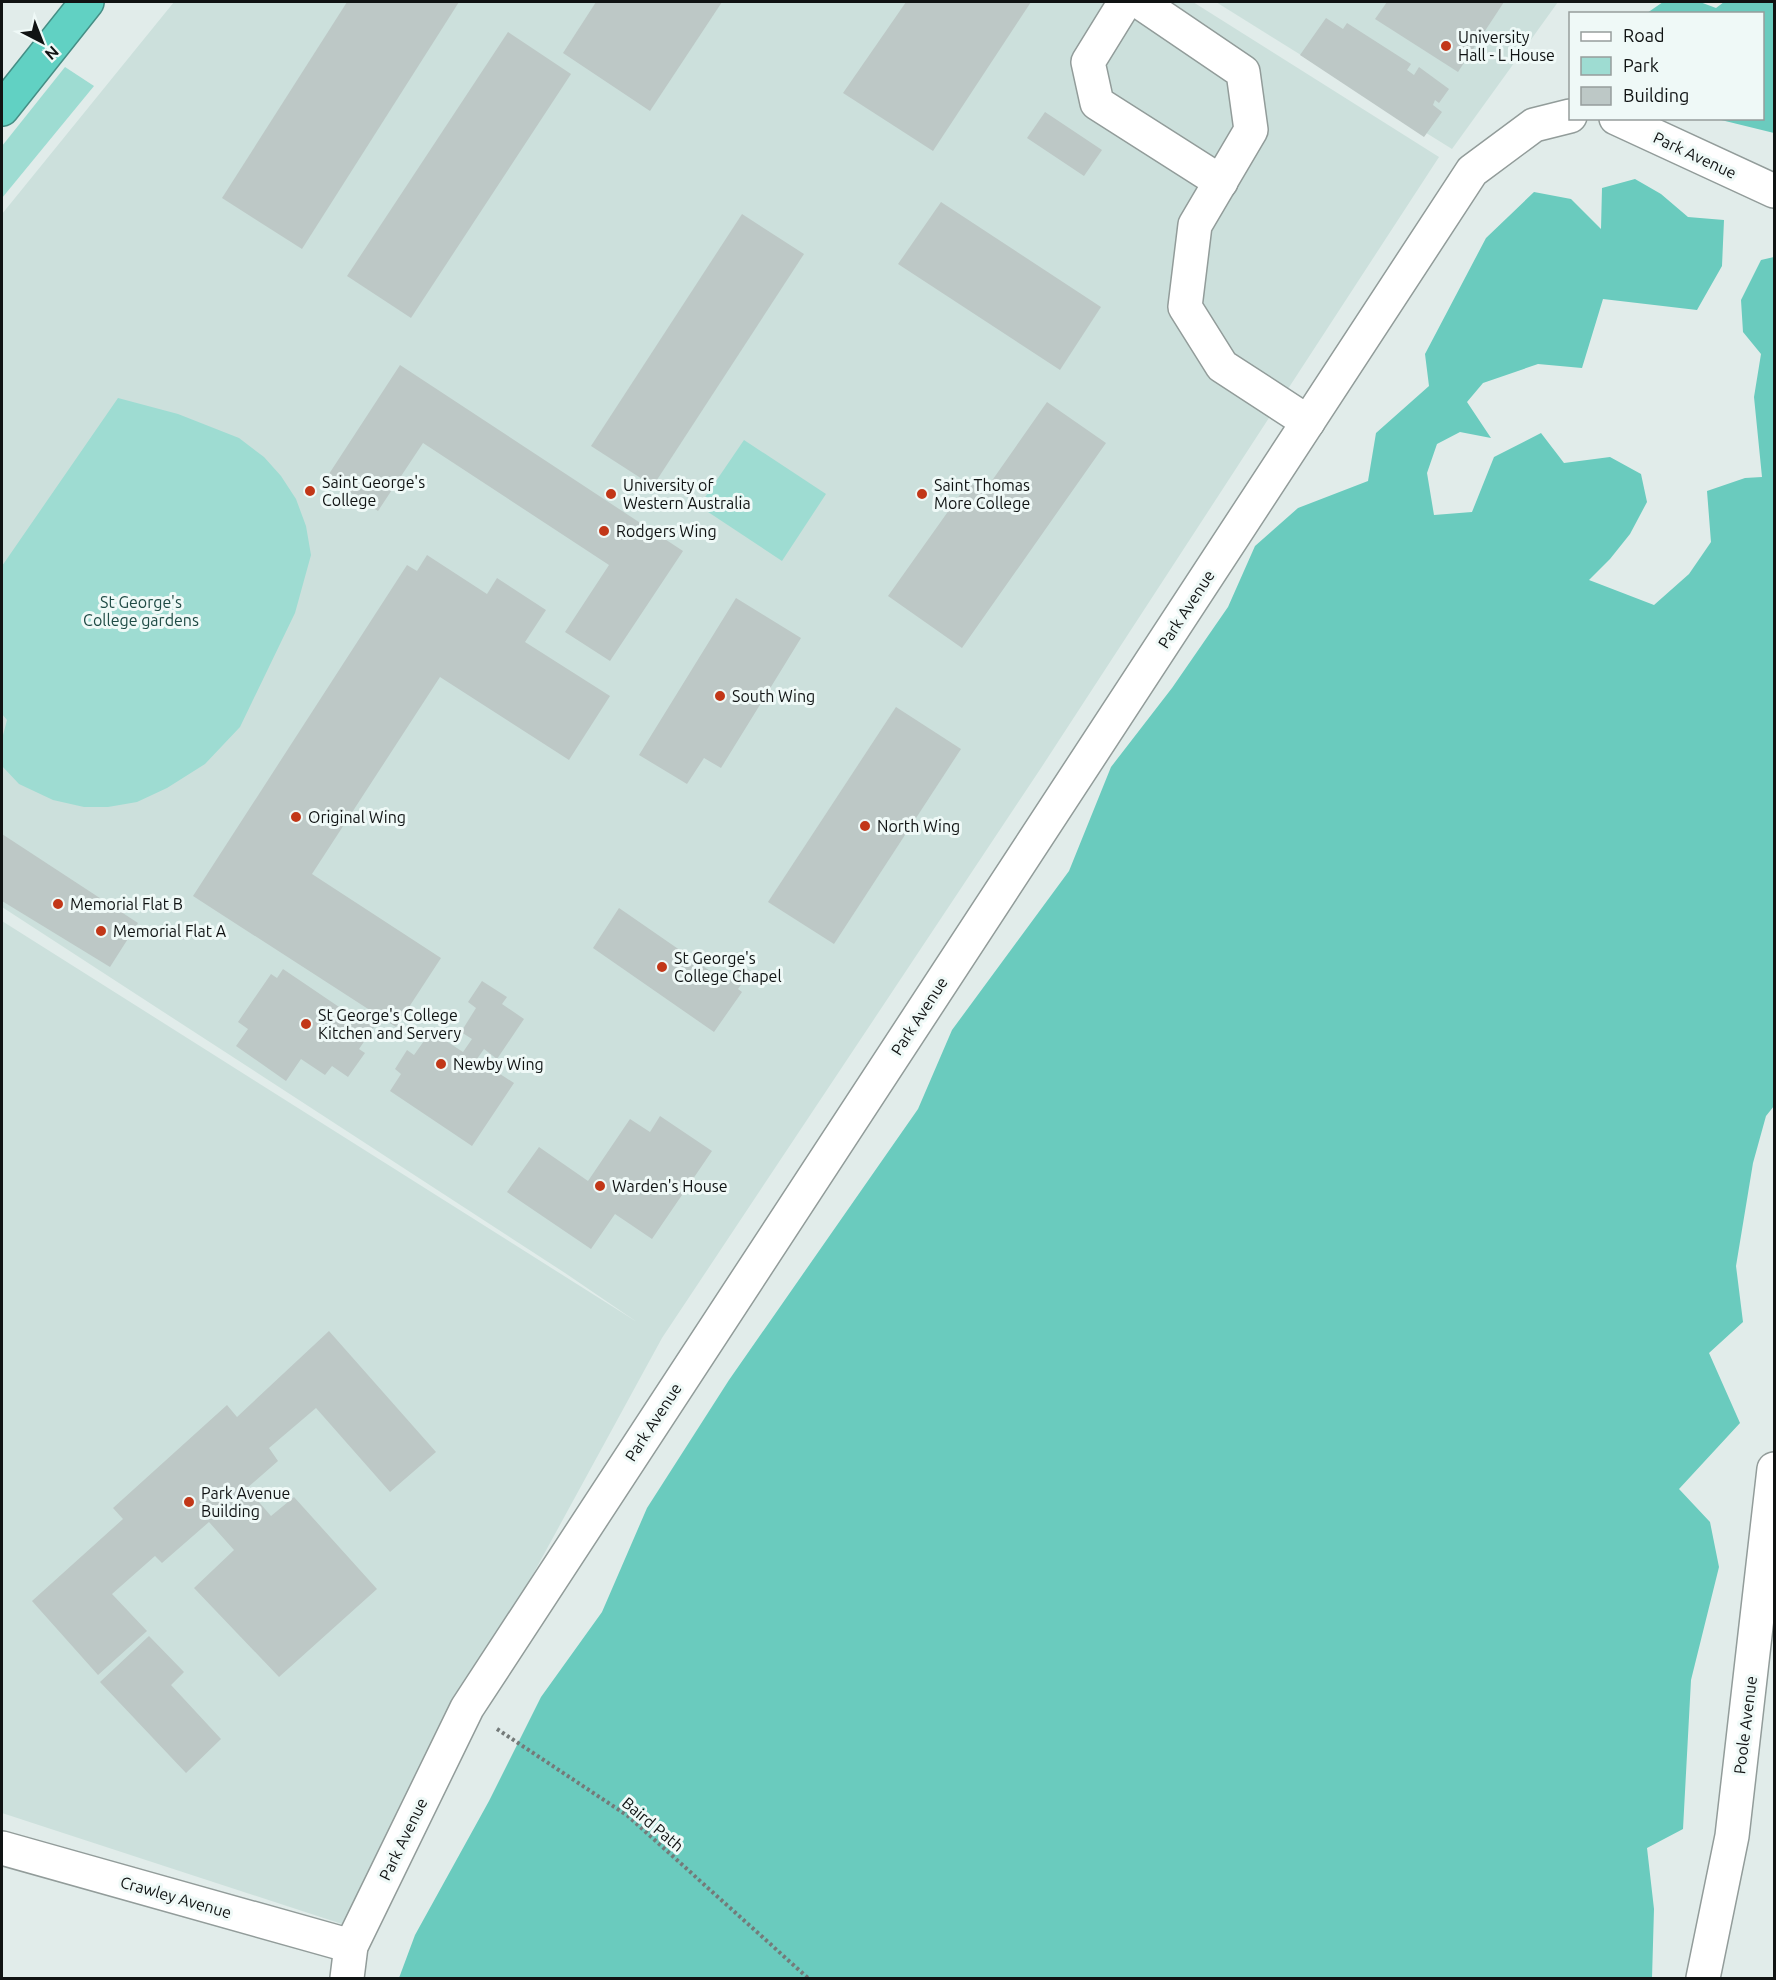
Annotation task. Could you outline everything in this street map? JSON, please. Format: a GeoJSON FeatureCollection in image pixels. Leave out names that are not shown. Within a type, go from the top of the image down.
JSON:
{"type":"FeatureCollection","features":[{"type":"Feature","properties":{"kind":"highway"},"geometry":{"type":"LineString","coordinates":[[2,109],[87,2]]}},
{"type":"Feature","properties":{"kind":"street"},"geometry":{"type":"LineString","coordinates":[[1125,2],[1088,62],[1097,103],[1221,182]]}},
{"type":"Feature","properties":{"kind":"street"},"geometry":{"type":"LineString","coordinates":[[1140,2],[1243,72],[1251,130],[1195,225],[1185,307],[1222,366],[1308,422]]}},
{"type":"Feature","properties":{"kind":"street","name":"Park Avenue"},"geometry":{"type":"LineString","coordinates":[[347,1978],[351,1946],[467,1708],[1472,171],[1534,125],[1569,116]]}},
{"type":"Feature","properties":{"kind":"street","name":"Park Avenue"},"geometry":{"type":"LineString","coordinates":[[1620,120],[1774,191]]}},
{"type":"Feature","properties":{"kind":"street","name":"Poole Avenue"},"geometry":{"type":"LineString","coordinates":[[1703,1978],[1732,1836],[1774,1469]]}},
{"type":"Feature","properties":{"kind":"street","name":"Crawley Avenue"},"geometry":{"type":"LineString","coordinates":[[2,1848],[351,1946]]}},
{"type":"Feature","properties":{"kind":"path","name":"Baird Path"},"geometry":{"type":"LineString","coordinates":[[467,1708],[628,1816],[808,1978]]}},
{"type":"Feature","properties":{"kind":"shaded area","name":"University of Western Australia"},"geometry":{"type":"Polygon","coordinates":[[[174,2],[1193,2],[1439,157],[1041,768],[662,1338],[342,1924],[2,1813],[2,921],[637,1322],[2,907],[2,214],[174,2]]]}},
{"type":"Feature","properties":{"kind":"shaded area"},"geometry":{"type":"Polygon","coordinates":[[[1216,2],[1558,2],[1452,149],[1216,2]]]}},
{"type":"Feature","properties":{"kind":"green space"},"geometry":{"type":"Polygon","coordinates":[[[1663,2],[1700,2],[1716,8],[1724,2],[1774,2],[1774,133],[1721,120],[1764,120],[1764,12],[1648,12],[1663,2]]]}},
{"type":"Feature","properties":{"kind":"green space"},"geometry":{"type":"Polygon","coordinates":[[[65,67],[94,86],[2,198],[2,146],[65,67]]]}},
{"type":"Feature","properties":{"kind":"green space"},"geometry":{"type":"Polygon","coordinates":[[[1635,179],[1661,194],[1688,217],[1724,220],[1722,266],[1697,310],[1603,299],[1582,368],[1538,364],[1483,383],[1467,402],[1491,438],[1460,432],[1437,444],[1427,473],[1434,515],[1472,512],[1494,457],[1541,433],[1564,463],[1610,457],[1641,474],[1647,502],[1630,534],[1589,580],[1654,605],[1689,574],[1711,542],[1707,491],[1745,478],[1762,477],[1754,397],[1761,354],[1743,332],[1741,300],[1761,260],[1774,257],[1774,1106],[1766,1116],[1753,1163],[1736,1266],[1743,1322],[1709,1353],[1740,1423],[1679,1489],[1710,1522],[1719,1567],[1691,1680],[1683,1829],[1647,1848],[1654,1909],[1652,1978],[399,1978],[415,1935],[489,1801],[541,1697],[602,1612],[647,1508],[729,1380],[918,1109],[952,1030],[1069,871],[1111,767],[1172,688],[1228,607],[1255,546],[1298,508],[1368,481],[1376,433],[1429,386],[1425,354],[1486,238],[1534,192],[1571,199],[1601,229],[1602,188],[1635,179]]]}},
{"type":"Feature","properties":{"kind":"green space","name":"St George's College gardens"},"geometry":{"type":"Polygon","coordinates":[[[118,398],[178,414],[239,438],[264,457],[281,476],[296,499],[306,526],[311,555],[295,613],[240,727],[205,764],[167,788],[137,802],[108,807],[84,807],[53,800],[19,784],[2,766],[2,739],[7,720],[2,714],[2,566],[118,398]]]}},
{"type":"Feature","properties":{"kind":"green space"},"geometry":{"type":"Polygon","coordinates":[[[744,440],[826,494],[782,561],[699,506],[744,440]]]}},
{"type":"Feature","properties":{"kind":"building"},"geometry":{"type":"Polygon","coordinates":[[[347,2],[459,2],[302,249],[222,198],[347,2]]]}},
{"type":"Feature","properties":{"kind":"building"},"geometry":{"type":"Polygon","coordinates":[[[596,2],[722,2],[650,111],[563,53],[596,2]]]}},
{"type":"Feature","properties":{"kind":"building"},"geometry":{"type":"Polygon","coordinates":[[[906,2],[1031,2],[933,151],[843,93],[906,2]]]}},
{"type":"Feature","properties":{"kind":"building","name":"University Hall - L House"},"geometry":{"type":"Polygon","coordinates":[[[1387,2],[1504,2],[1458,72],[1375,19],[1387,2]]]}},
{"type":"Feature","properties":{"kind":"building"},"geometry":{"type":"Polygon","coordinates":[[[1326,18],[1343,29],[1347,23],[1411,64],[1407,70],[1414,75],[1419,67],[1449,89],[1439,103],[1435,100],[1433,105],[1442,112],[1424,137],[1300,55],[1326,18]]]}},
{"type":"Feature","properties":{"kind":"building"},"geometry":{"type":"Polygon","coordinates":[[[508,32],[571,74],[411,318],[347,276],[508,32]]]}},
{"type":"Feature","properties":{"kind":"building"},"geometry":{"type":"Polygon","coordinates":[[[1045,112],[1102,150],[1084,176],[1027,138],[1045,112]]]}},
{"type":"Feature","properties":{"kind":"building"},"geometry":{"type":"Polygon","coordinates":[[[941,202],[1101,307],[1060,370],[898,264],[941,202]]]}},
{"type":"Feature","properties":{"kind":"building"},"geometry":{"type":"Polygon","coordinates":[[[742,214],[804,254],[653,486],[591,446],[742,214]]]}},
{"type":"Feature","properties":{"kind":"building","name":"Rodgers Wing"},"geometry":{"type":"Polygon","coordinates":[[[400,365],[683,551],[610,661],[565,632],[609,565],[423,443],[378,511],[327,477],[400,365]]]}},
{"type":"Feature","properties":{"kind":"building"},"geometry":{"type":"Polygon","coordinates":[[[1047,402],[1106,443],[962,648],[888,596],[969,482],[984,492],[1047,402]]]}},
{"type":"Feature","properties":{"kind":"building","name":"Original Wing"},"geometry":{"type":"Polygon","coordinates":[[[427,555],[487,594],[497,578],[546,610],[525,642],[610,696],[569,760],[440,677],[312,874],[441,958],[396,1027],[193,896],[407,565],[417,571],[427,555]]]}},
{"type":"Feature","properties":{"kind":"building","name":"South Wing"},"geometry":{"type":"Polygon","coordinates":[[[736,598],[801,638],[721,768],[704,758],[687,784],[639,755],[736,598]]]}},
{"type":"Feature","properties":{"kind":"building","name":"North Wing"},"geometry":{"type":"Polygon","coordinates":[[[896,707],[961,749],[834,944],[768,902],[896,707]]]}},
{"type":"Feature","properties":{"kind":"building"},"geometry":{"type":"Polygon","coordinates":[[[2,834],[138,923],[110,967],[2,901],[2,834]]]}},
{"type":"Feature","properties":{"kind":"building","name":"St George's College Chapel"},"geometry":{"type":"Polygon","coordinates":[[[619,908],[726,982],[740,963],[751,971],[738,989],[742,992],[714,1032],[593,948],[619,908]]]}},
{"type":"Feature","properties":{"kind":"building","name":"St George's College Kitchen and Servery"},"geometry":{"type":"Polygon","coordinates":[[[283,969],[345,1011],[347,1008],[374,1027],[359,1049],[365,1053],[348,1077],[332,1066],[325,1075],[301,1059],[286,1081],[236,1046],[248,1029],[238,1022],[271,974],[277,978],[283,969]]]}},
{"type":"Feature","properties":{"kind":"building","name":"Newby Wing"},"geometry":{"type":"Polygon","coordinates":[[[482,981],[507,997],[502,1004],[524,1019],[497,1059],[484,1049],[477,1059],[514,1083],[472,1146],[390,1091],[401,1074],[395,1069],[407,1050],[414,1055],[431,1031],[463,1052],[472,1039],[461,1032],[476,1008],[468,1002],[482,981]]]}},
{"type":"Feature","properties":{"kind":"building","name":"Warden's House"},"geometry":{"type":"Polygon","coordinates":[[[660,1116],[712,1151],[652,1239],[615,1214],[591,1249],[507,1192],[539,1147],[588,1181],[630,1119],[650,1132],[660,1116]]]}},
{"type":"Feature","properties":{"kind":"building","name":"Park Avenue Building"},"geometry":{"type":"Polygon","coordinates":[[[329,1331],[436,1452],[390,1492],[316,1408],[269,1448],[278,1461],[247,1488],[271,1516],[294,1497],[377,1589],[279,1677],[194,1588],[234,1550],[209,1522],[162,1563],[155,1556],[112,1594],[147,1631],[98,1675],[32,1601],[123,1519],[113,1508],[227,1405],[237,1417],[329,1331]]]}},
{"type":"Feature","properties":{"kind":"building"},"geometry":{"type":"Polygon","coordinates":[[[149,1636],[184,1672],[171,1685],[221,1739],[186,1773],[100,1682],[149,1636]]]}},
{"type":"Feature","properties":{"kind":"place","name":"University Hall - L House"},"geometry":{"type":"Point","coordinates":[1446,46]}},
{"type":"Feature","properties":{"kind":"place","name":"Saint George's College"},"geometry":{"type":"Point","coordinates":[310,491]}},
{"type":"Feature","properties":{"kind":"place","name":"University of Western Australia"},"geometry":{"type":"Point","coordinates":[611,494]}},
{"type":"Feature","properties":{"kind":"place","name":"Saint Thomas More College"},"geometry":{"type":"Point","coordinates":[922,494]}},
{"type":"Feature","properties":{"kind":"place","name":"Rodgers Wing"},"geometry":{"type":"Point","coordinates":[604,531]}},
{"type":"Feature","properties":{"kind":"place","name":"South Wing"},"geometry":{"type":"Point","coordinates":[720,696]}},
{"type":"Feature","properties":{"kind":"place","name":"Original Wing"},"geometry":{"type":"Point","coordinates":[296,817]}},
{"type":"Feature","properties":{"kind":"place","name":"North Wing"},"geometry":{"type":"Point","coordinates":[865,826]}},
{"type":"Feature","properties":{"kind":"place","name":"Memorial Flat B"},"geometry":{"type":"Point","coordinates":[58,904]}},
{"type":"Feature","properties":{"kind":"place","name":"Memorial Flat A"},"geometry":{"type":"Point","coordinates":[101,931]}},
{"type":"Feature","properties":{"kind":"place","name":"St George's College Chapel"},"geometry":{"type":"Point","coordinates":[662,967]}},
{"type":"Feature","properties":{"kind":"place","name":"St George's College Kitchen and Servery"},"geometry":{"type":"Point","coordinates":[306,1024]}},
{"type":"Feature","properties":{"kind":"place","name":"Newby Wing"},"geometry":{"type":"Point","coordinates":[441,1064]}},
{"type":"Feature","properties":{"kind":"place","name":"Warden's House"},"geometry":{"type":"Point","coordinates":[600,1186]}},
{"type":"Feature","properties":{"kind":"place","name":"Park Avenue Building"},"geometry":{"type":"Point","coordinates":[189,1502]}}]}
